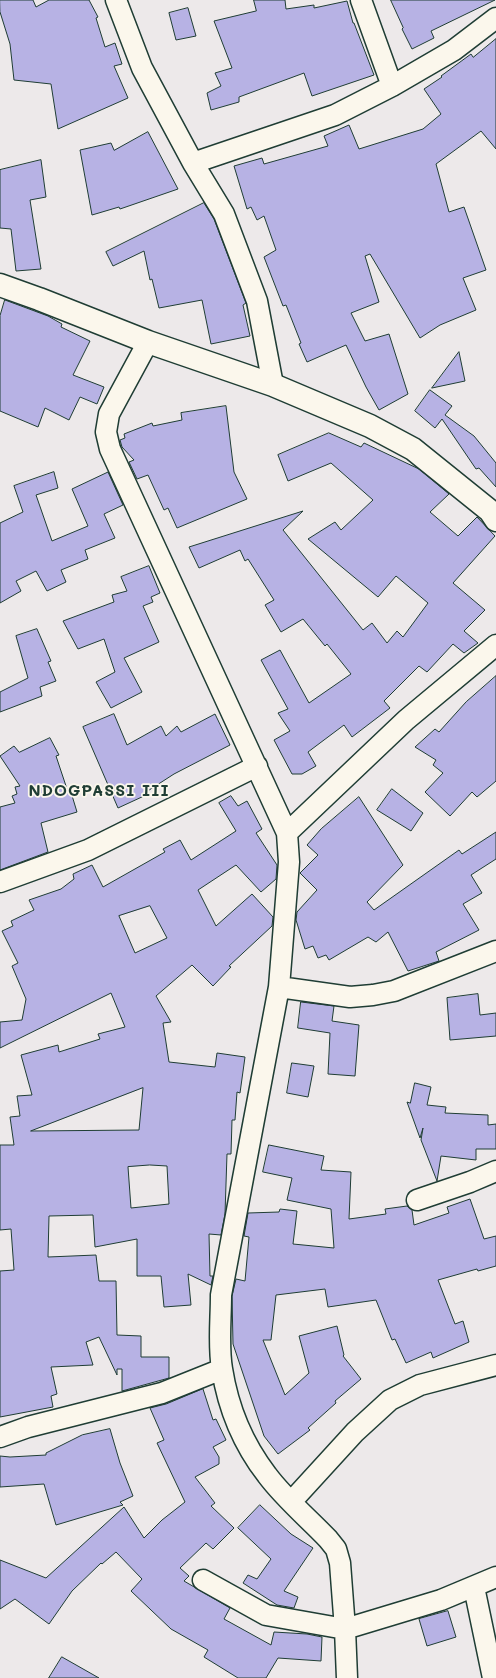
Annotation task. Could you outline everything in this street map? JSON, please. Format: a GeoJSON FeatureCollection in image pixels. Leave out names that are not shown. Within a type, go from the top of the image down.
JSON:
{"type":"FeatureCollection","features":[{"type":"Feature","properties":{"kind":"main road"},"geometry":{"type":"LineString","coordinates":[[0,285],[148,342],[273,385],[370,426],[413,449],[494,511]]}},
{"type":"Feature","properties":{"kind":"street"},"geometry":{"type":"LineString","coordinates":[[116,0],[142,68],[193,163],[224,214],[256,300],[273,385]]}},
{"type":"Feature","properties":{"kind":"street"},"geometry":{"type":"LineString","coordinates":[[361,0],[392,86]]}},
{"type":"Feature","properties":{"kind":"street"},"geometry":{"type":"LineString","coordinates":[[193,163],[334,115],[392,86],[454,50],[496,18]]}},
{"type":"Feature","properties":{"kind":"street"},"geometry":{"type":"LineString","coordinates":[[148,342],[109,414],[106,432],[110,449],[287,833],[289,862],[278,987],[221,1295],[220,1344],[222,1369],[233,1414],[247,1446],[267,1475],[336,1549],[340,1563],[347,1678]]}},
{"type":"Feature","properties":{"kind":"street"},"geometry":{"type":"LineString","coordinates":[[287,833],[406,720],[496,645]]}},
{"type":"Feature","properties":{"kind":"street"},"geometry":{"type":"LineString","coordinates":[[0,882],[88,850],[256,766]]}},
{"type":"Feature","properties":{"kind":"street"},"geometry":{"type":"LineString","coordinates":[[278,987],[350,997],[372,996],[394,990],[496,951]]}},
{"type":"Feature","properties":{"kind":"street"},"geometry":{"type":"LineString","coordinates":[[417,1200],[470,1182],[496,1171]]}},
{"type":"Feature","properties":{"kind":"street"},"geometry":{"type":"LineString","coordinates":[[291,1502],[356,1432],[390,1400],[420,1385],[496,1365]]}},
{"type":"Feature","properties":{"kind":"street"},"geometry":{"type":"LineString","coordinates":[[0,1437],[28,1426],[162,1393],[222,1369]]}},
{"type":"Feature","properties":{"kind":"street"},"geometry":{"type":"LineString","coordinates":[[203,1580],[266,1615],[345,1629],[441,1600],[496,1577]]}},
{"type":"Feature","properties":{"kind":"street"},"geometry":{"type":"LineString","coordinates":[[474,1587],[493,1678]]}},
{"type":"Feature","properties":{"kind":"building"},"geometry":{"type":"Polygon","coordinates":[[[0,0],[33,0],[36,7],[49,0],[89,0],[98,17],[96,18],[105,47],[115,43],[122,64],[114,66],[128,98],[58,129],[51,84],[14,80],[10,44],[0,12],[0,0]]]}},
{"type":"Feature","properties":{"kind":"building"},"geometry":{"type":"Polygon","coordinates":[[[254,0],[285,0],[286,9],[314,5],[314,8],[347,1],[353,23],[374,75],[312,96],[304,73],[239,97],[239,102],[211,110],[207,93],[221,86],[215,73],[232,68],[214,21],[256,11],[254,0]]]}},
{"type":"Feature","properties":{"kind":"building"},"geometry":{"type":"Polygon","coordinates":[[[391,0],[495,0],[431,31],[434,38],[412,49],[402,29],[403,28],[391,0]]]}},
{"type":"Feature","properties":{"kind":"building"},"geometry":{"type":"Polygon","coordinates":[[[188,8],[196,36],[176,40],[169,13],[188,8]]]}},
{"type":"Feature","properties":{"kind":"building"},"geometry":{"type":"Polygon","coordinates":[[[496,39],[496,149],[481,131],[436,164],[449,212],[464,207],[486,270],[463,278],[476,310],[440,325],[420,338],[370,254],[365,256],[379,302],[351,313],[365,341],[389,334],[408,394],[379,410],[346,345],[307,362],[299,344],[301,343],[286,305],[283,306],[264,257],[276,250],[264,216],[257,220],[251,207],[247,209],[234,166],[262,158],[264,164],[328,146],[324,136],[349,125],[359,149],[423,129],[441,114],[424,89],[471,54],[473,57],[496,39]]]}},
{"type":"Feature","properties":{"kind":"building"},"geometry":{"type":"Polygon","coordinates":[[[148,132],[178,189],[120,209],[119,207],[92,215],[80,150],[111,143],[114,150],[148,132]]]}},
{"type":"Feature","properties":{"kind":"building"},"geometry":{"type":"Polygon","coordinates":[[[41,160],[46,197],[30,200],[41,269],[16,271],[11,229],[0,228],[0,170],[41,160]]]}},
{"type":"Feature","properties":{"kind":"building"},"geometry":{"type":"Polygon","coordinates":[[[204,203],[214,219],[246,303],[243,305],[250,336],[211,344],[202,300],[159,308],[152,279],[150,280],[144,251],[113,266],[106,252],[204,203]]]}},
{"type":"Feature","properties":{"kind":"building"},"geometry":{"type":"Polygon","coordinates":[[[5,300],[48,316],[62,324],[61,327],[90,341],[73,375],[104,387],[97,404],[80,397],[69,420],[45,408],[38,427],[0,411],[0,316],[5,300]]]}},
{"type":"Feature","properties":{"kind":"building"},"geometry":{"type":"Polygon","coordinates":[[[459,352],[465,381],[432,388],[459,352]]]}},
{"type":"Feature","properties":{"kind":"building"},"geometry":{"type":"Polygon","coordinates":[[[430,390],[452,406],[445,415],[474,436],[496,463],[496,487],[479,468],[476,469],[442,419],[435,428],[415,411],[430,390]]]}},
{"type":"Feature","properties":{"kind":"building"},"geometry":{"type":"Polygon","coordinates":[[[226,406],[234,472],[247,499],[177,528],[168,508],[164,510],[148,475],[137,479],[129,462],[134,460],[122,447],[120,440],[125,438],[124,434],[152,423],[153,426],[182,420],[181,413],[226,406]]]}},
{"type":"Feature","properties":{"kind":"building"},"geometry":{"type":"Polygon","coordinates":[[[329,433],[361,447],[364,443],[419,469],[449,494],[430,512],[458,536],[477,517],[495,536],[453,583],[485,610],[464,631],[478,643],[464,653],[453,644],[427,672],[419,666],[384,701],[390,708],[352,737],[344,725],[308,752],[316,766],[302,774],[292,774],[274,740],[290,731],[278,713],[288,709],[261,660],[280,650],[309,703],[351,674],[327,644],[325,646],[303,619],[281,632],[265,605],[274,600],[248,559],[245,561],[240,550],[199,568],[189,547],[303,511],[283,530],[363,630],[372,623],[387,643],[397,631],[403,637],[428,603],[396,576],[378,597],[308,539],[335,522],[341,530],[373,500],[331,463],[288,481],[278,455],[329,433]]]}},
{"type":"Feature","properties":{"kind":"building"},"geometry":{"type":"Polygon","coordinates":[[[54,472],[58,488],[36,495],[52,541],[88,526],[72,489],[108,472],[123,505],[104,514],[115,538],[85,550],[88,559],[61,570],[66,582],[47,591],[36,571],[16,581],[21,591],[0,603],[0,523],[23,512],[14,486],[54,472]]]}},
{"type":"Feature","properties":{"kind":"building"},"geometry":{"type":"Polygon","coordinates":[[[149,566],[160,593],[151,597],[153,602],[143,606],[159,642],[124,658],[142,692],[111,708],[96,682],[115,672],[104,639],[78,649],[63,621],[114,602],[112,595],[127,591],[121,577],[149,566]]]}},
{"type":"Feature","properties":{"kind":"building"},"geometry":{"type":"Polygon","coordinates":[[[37,629],[51,661],[48,662],[56,681],[40,687],[42,696],[0,712],[0,692],[28,678],[16,636],[37,629]]]}},
{"type":"Feature","properties":{"kind":"building"},"geometry":{"type":"Polygon","coordinates":[[[496,676],[496,781],[477,797],[472,792],[450,816],[425,792],[443,773],[433,765],[436,760],[415,747],[435,729],[439,732],[466,702],[496,676]]]}},
{"type":"Feature","properties":{"kind":"building"},"geometry":{"type":"Polygon","coordinates":[[[114,714],[127,745],[161,726],[166,736],[177,726],[181,732],[215,714],[230,745],[174,774],[143,794],[144,796],[118,808],[83,727],[114,714]]]}},
{"type":"Feature","properties":{"kind":"building"},"geometry":{"type":"Polygon","coordinates":[[[50,738],[59,755],[56,756],[67,789],[70,789],[77,812],[41,823],[48,852],[0,870],[0,807],[15,803],[12,796],[17,794],[15,787],[20,786],[0,756],[14,746],[19,752],[50,738]]]}},
{"type":"Feature","properties":{"kind":"building"},"geometry":{"type":"Polygon","coordinates":[[[392,789],[423,813],[411,831],[377,810],[392,789]]]}},
{"type":"Feature","properties":{"kind":"building"},"geometry":{"type":"Polygon","coordinates":[[[231,796],[238,806],[247,801],[262,829],[256,833],[277,865],[276,879],[261,892],[236,865],[198,890],[216,926],[252,894],[273,917],[272,926],[229,966],[231,967],[213,986],[192,965],[156,996],[171,1022],[163,1023],[169,1062],[215,1067],[217,1053],[245,1057],[240,1093],[237,1092],[235,1120],[232,1120],[231,1154],[227,1154],[225,1214],[221,1235],[209,1234],[210,1276],[213,1276],[211,1285],[188,1274],[191,1305],[164,1307],[161,1276],[137,1276],[137,1239],[95,1247],[93,1215],[49,1216],[48,1257],[96,1255],[99,1281],[116,1281],[117,1335],[141,1336],[141,1357],[169,1357],[169,1378],[122,1391],[122,1369],[117,1369],[117,1375],[99,1337],[86,1342],[93,1365],[51,1367],[57,1394],[51,1396],[53,1407],[0,1417],[0,1271],[14,1270],[11,1229],[0,1230],[0,1145],[14,1145],[10,1117],[20,1116],[17,1096],[32,1095],[21,1055],[58,1045],[59,1052],[100,1039],[98,1034],[125,1027],[111,993],[0,1048],[0,1022],[22,1020],[26,999],[12,966],[18,963],[2,931],[13,926],[11,921],[34,910],[29,900],[61,889],[74,879],[73,874],[92,865],[103,887],[165,852],[163,849],[180,840],[191,860],[236,831],[219,803],[231,796]],[[150,906],[119,916],[135,953],[167,938],[150,906]],[[143,1088],[31,1131],[139,1130],[143,1088]],[[150,1165],[128,1167],[131,1208],[169,1204],[167,1166],[150,1165]]]}},
{"type":"Feature","properties":{"kind":"building"},"geometry":{"type":"Polygon","coordinates":[[[359,797],[403,865],[367,902],[374,910],[459,850],[462,854],[496,832],[496,859],[471,875],[482,893],[463,904],[479,930],[436,952],[439,961],[408,971],[388,932],[376,942],[368,937],[329,960],[326,955],[318,958],[313,946],[305,949],[296,920],[297,912],[317,890],[300,873],[318,855],[307,845],[321,829],[359,797]]]}},
{"type":"Feature","properties":{"kind":"building"},"geometry":{"type":"Polygon","coordinates":[[[478,994],[480,1015],[496,1013],[496,1036],[450,1040],[447,998],[478,994]]]}},
{"type":"Feature","properties":{"kind":"building"},"geometry":{"type":"Polygon","coordinates":[[[301,1002],[334,1006],[332,1021],[359,1025],[355,1076],[328,1074],[330,1033],[298,1028],[301,1002]]]}},
{"type":"Feature","properties":{"kind":"building"},"geometry":{"type":"Polygon","coordinates":[[[292,1063],[314,1066],[308,1097],[287,1093],[292,1063]]]}},
{"type":"Feature","properties":{"kind":"building"},"geometry":{"type":"Polygon","coordinates":[[[415,1083],[431,1087],[427,1105],[446,1107],[445,1113],[488,1115],[488,1125],[496,1124],[496,1149],[476,1149],[476,1160],[441,1156],[437,1181],[421,1140],[423,1128],[420,1138],[407,1102],[410,1103],[415,1083]]]}},
{"type":"Feature","properties":{"kind":"building"},"geometry":{"type":"Polygon","coordinates":[[[269,1145],[324,1156],[321,1170],[351,1172],[349,1219],[386,1214],[385,1209],[407,1206],[412,1210],[414,1225],[449,1213],[447,1207],[470,1199],[484,1239],[496,1236],[496,1266],[478,1271],[477,1269],[438,1280],[455,1324],[463,1321],[469,1342],[433,1358],[431,1352],[406,1363],[395,1339],[392,1340],[376,1300],[328,1307],[325,1289],[276,1295],[271,1340],[263,1340],[285,1395],[309,1373],[299,1336],[337,1326],[343,1356],[361,1379],[335,1401],[336,1403],[308,1428],[310,1430],[278,1454],[264,1436],[233,1344],[232,1296],[236,1279],[245,1281],[249,1237],[244,1236],[248,1213],[279,1212],[280,1209],[297,1211],[293,1244],[334,1248],[331,1209],[287,1200],[292,1178],[263,1172],[269,1145]]]}},
{"type":"Feature","properties":{"kind":"building"},"geometry":{"type":"Polygon","coordinates":[[[203,1389],[213,1420],[216,1419],[226,1440],[213,1447],[219,1457],[219,1464],[195,1477],[215,1503],[211,1506],[234,1528],[213,1549],[206,1543],[180,1568],[189,1576],[184,1581],[230,1608],[224,1619],[271,1645],[274,1632],[307,1634],[322,1637],[321,1661],[278,1658],[266,1678],[238,1678],[204,1657],[208,1650],[171,1629],[131,1591],[142,1579],[116,1552],[102,1564],[101,1563],[72,1591],[49,1624],[15,1599],[0,1609],[0,1560],[46,1578],[124,1507],[144,1538],[162,1520],[185,1502],[157,1443],[164,1440],[150,1408],[166,1404],[203,1389]]]}},
{"type":"Feature","properties":{"kind":"building"},"geometry":{"type":"Polygon","coordinates":[[[110,1429],[120,1463],[133,1496],[120,1502],[123,1505],[56,1525],[44,1484],[0,1487],[0,1456],[10,1457],[46,1455],[46,1453],[82,1435],[110,1429]]]}},
{"type":"Feature","properties":{"kind":"building"},"geometry":{"type":"Polygon","coordinates":[[[260,1505],[291,1534],[313,1548],[284,1591],[298,1597],[294,1608],[277,1605],[243,1583],[248,1575],[257,1579],[271,1559],[238,1528],[260,1505]]]}},
{"type":"Feature","properties":{"kind":"building"},"geometry":{"type":"Polygon","coordinates":[[[448,1611],[456,1637],[427,1646],[419,1619],[448,1611]]]}},
{"type":"Feature","properties":{"kind":"building"},"geometry":{"type":"Polygon","coordinates":[[[62,1657],[99,1678],[49,1678],[62,1657]]]}},
{"type":"Feature","properties":{"kind":"district","name":"NDOGPASSI III"},"geometry":{"type":"Point","coordinates":[99,791]}}]}
